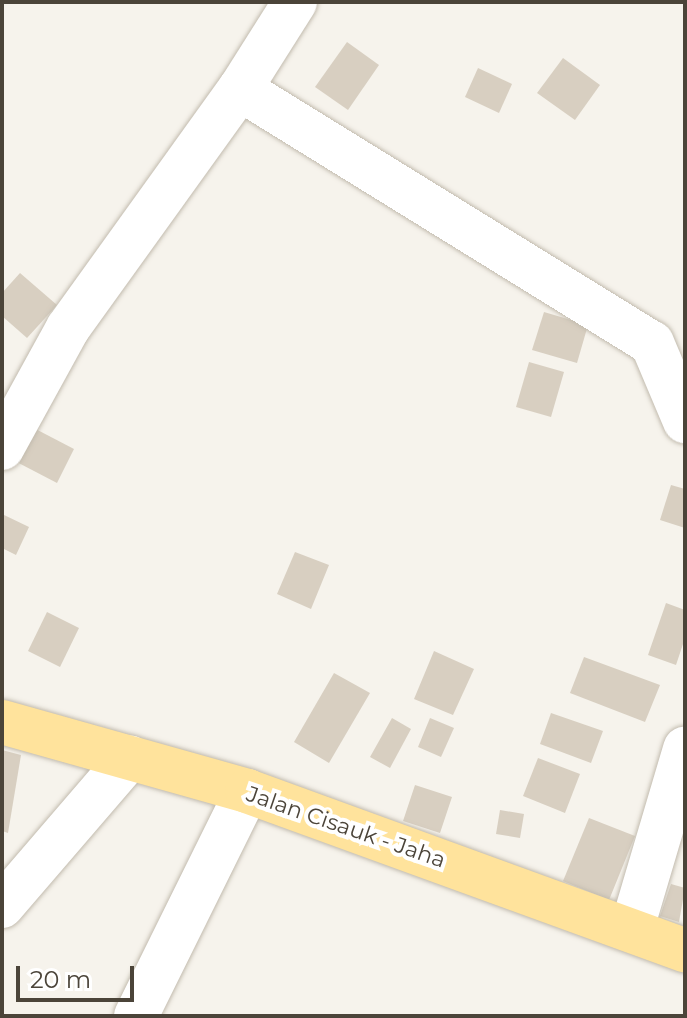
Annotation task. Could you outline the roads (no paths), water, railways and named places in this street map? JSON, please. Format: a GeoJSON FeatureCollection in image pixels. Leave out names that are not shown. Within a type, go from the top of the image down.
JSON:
{"type":"FeatureCollection","features":[{"type":"Feature","properties":{"kind":"main road","name":"Jalan Cisauk - Jaha"},"geometry":{"type":"LineString","coordinates":[[2,722],[247,791],[632,928],[685,950]]}},
{"type":"Feature","properties":{"kind":"street"},"geometry":{"type":"LineString","coordinates":[[2,448],[68,328],[240,89],[295,2]]}},
{"type":"Feature","properties":{"kind":"street"},"geometry":{"type":"LineString","coordinates":[[240,89],[652,343],[662,356],[685,421]]}},
{"type":"Feature","properties":{"kind":"street"},"geometry":{"type":"LineString","coordinates":[[632,928],[685,749]]}},
{"type":"Feature","properties":{"kind":"street"},"geometry":{"type":"LineString","coordinates":[[2,906],[130,757]]}},
{"type":"Feature","properties":{"kind":"street"},"geometry":{"type":"LineString","coordinates":[[136,1016],[247,791]]}}]}
